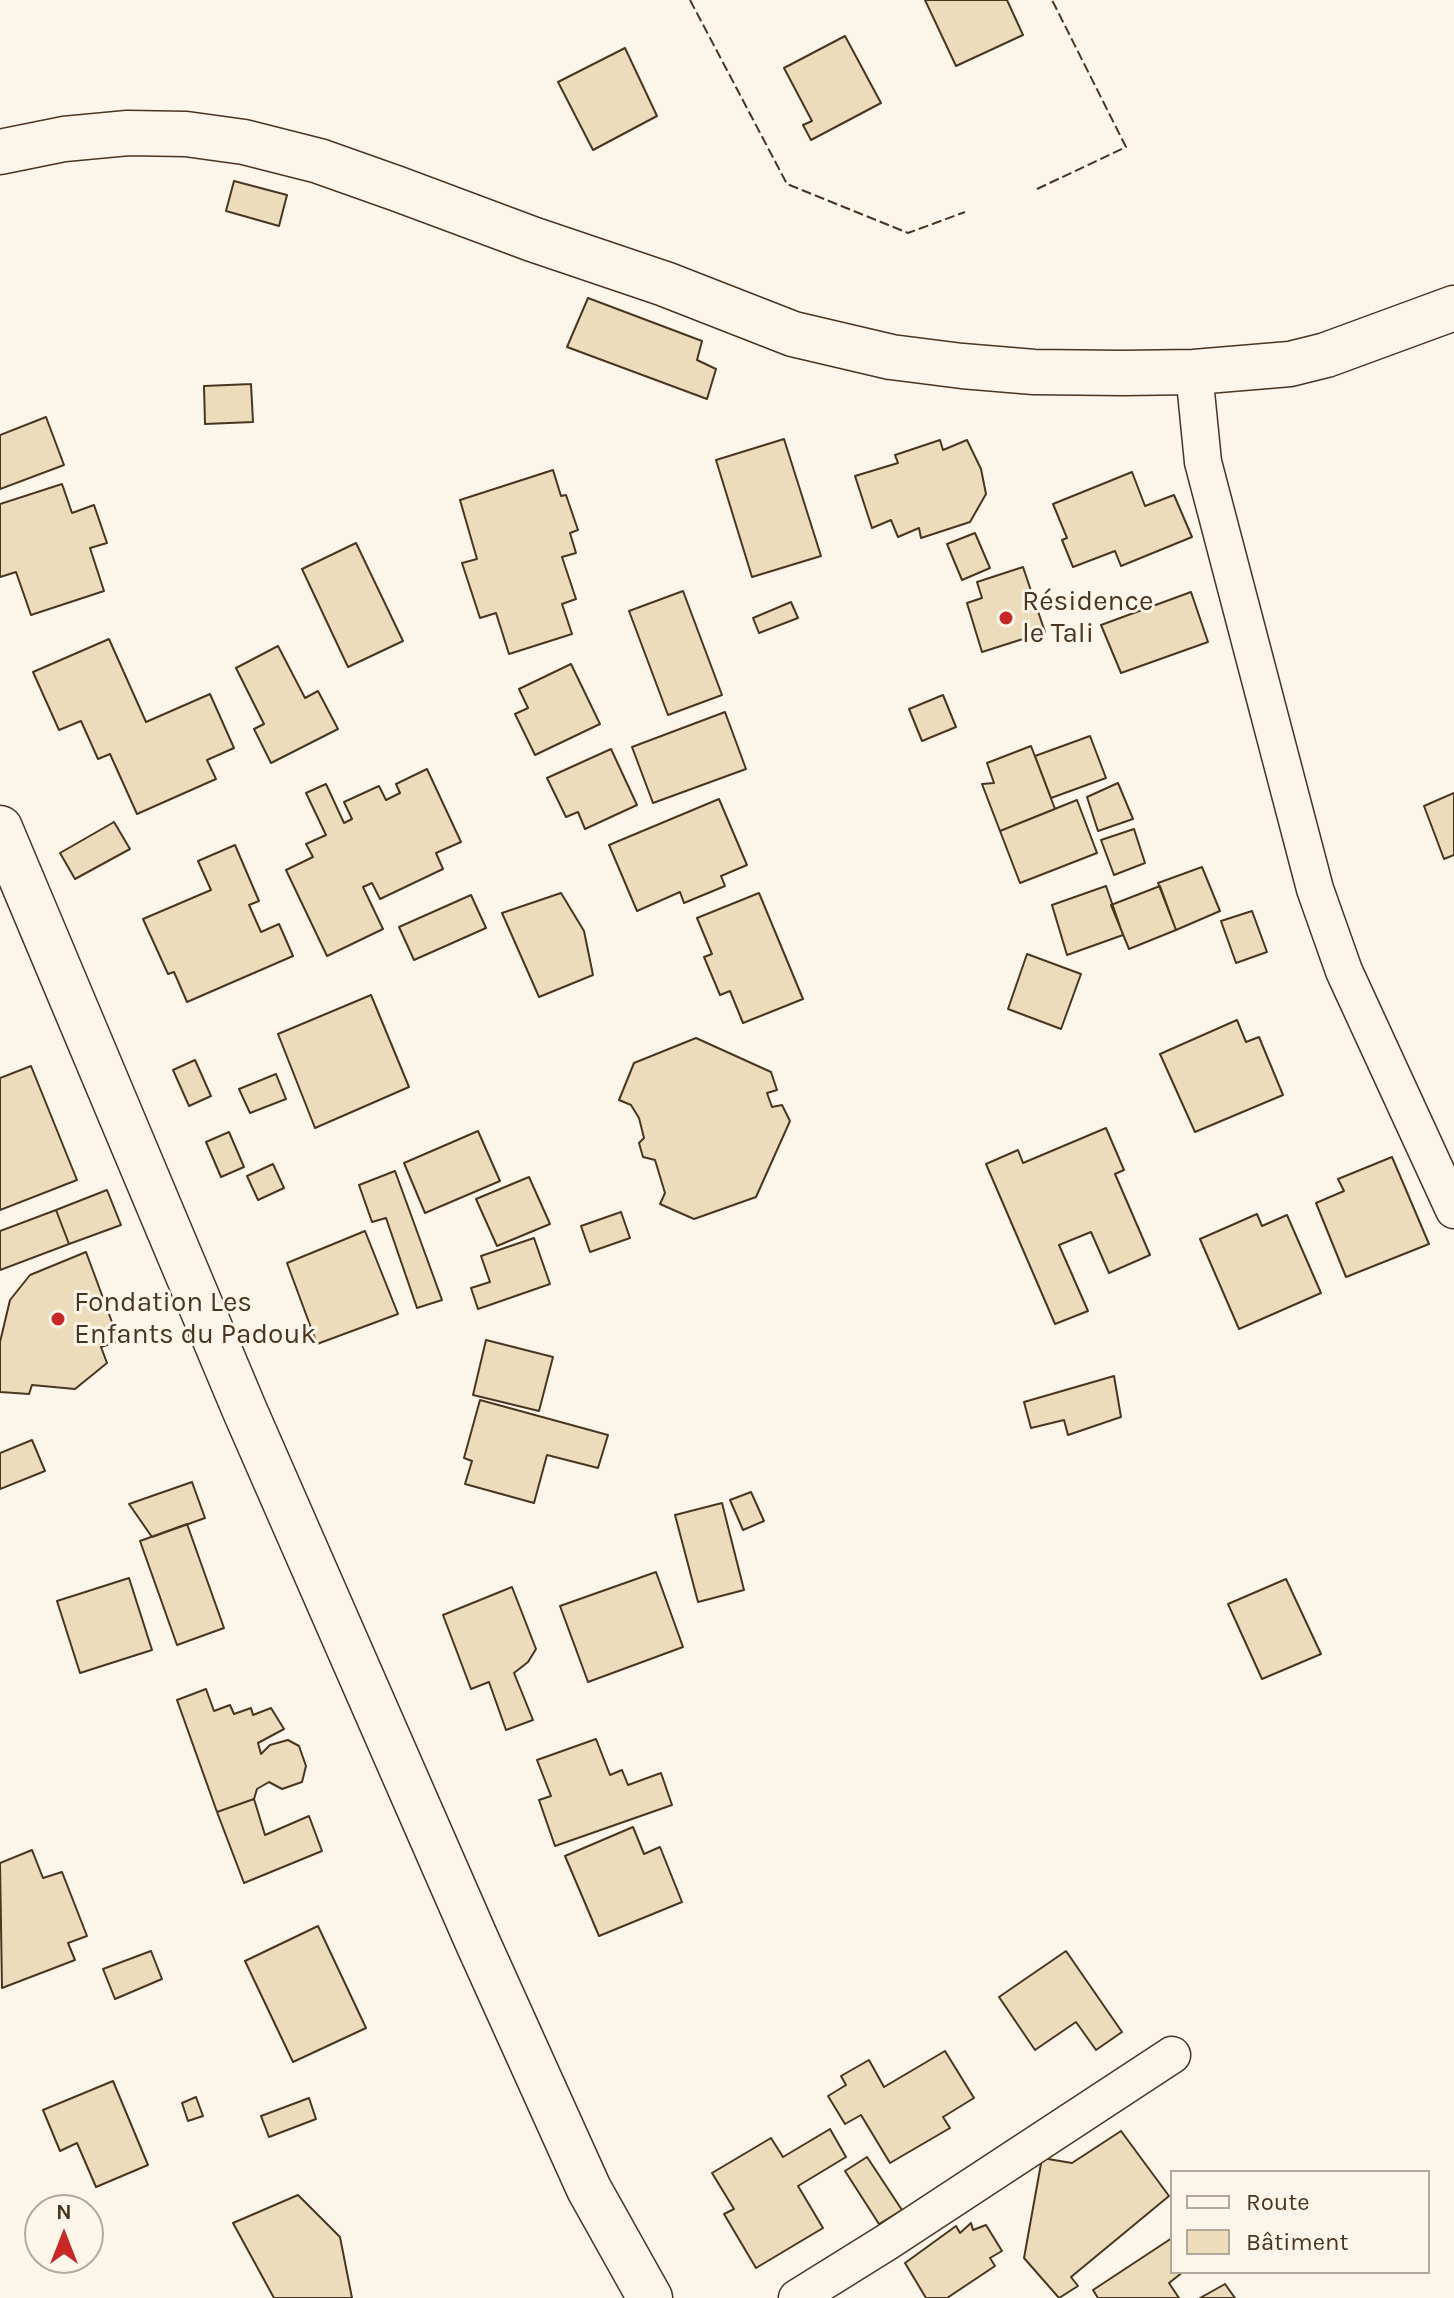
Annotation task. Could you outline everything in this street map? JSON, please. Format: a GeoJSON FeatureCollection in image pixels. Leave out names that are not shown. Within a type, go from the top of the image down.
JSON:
{"type":"FeatureCollection","features":[{"type":"Feature","properties":{"kind":"main road"},"geometry":{"type":"LineString","coordinates":[[0,152],[64,139],[128,133],[186,134],[244,142],[319,161],[372,179],[532,239],[665,284],[793,334],[891,357],[1034,372],[1194,372],[1290,364],[1326,355],[1454,308]]}},
{"type":"Feature","properties":{"kind":"main road"},"geometry":{"type":"LineString","coordinates":[[0,828],[245,1411],[477,1941],[589,2189],[650,2298]]}},
{"type":"Feature","properties":{"kind":"street"},"geometry":{"type":"LineString","coordinates":[[1194,372],[1203,462],[1315,889],[1344,971],[1454,1210]]}},
{"type":"Feature","properties":{"kind":"street"},"geometry":{"type":"LineString","coordinates":[[797,2298],[1172,2055]]}},
{"type":"Feature","properties":{"kind":"building"},"geometry":{"type":"Polygon","coordinates":[[[925,0],[1007,0],[1023,35],[956,66],[925,0]]]}},
{"type":"Feature","properties":{"kind":"building"},"geometry":{"type":"Polygon","coordinates":[[[845,36],[881,103],[811,140],[803,125],[812,121],[784,68],[845,36]]]}},
{"type":"Feature","properties":{"kind":"building"},"geometry":{"type":"Polygon","coordinates":[[[625,48],[657,116],[593,150],[558,82],[625,48]]]}},
{"type":"Feature","properties":{"kind":"building"},"geometry":{"type":"Polygon","coordinates":[[[234,181],[287,195],[279,226],[226,211],[234,181]]]}},
{"type":"Feature","properties":{"kind":"building"},"geometry":{"type":"Polygon","coordinates":[[[588,298],[702,341],[697,360],[716,369],[707,399],[567,347],[588,298]]]}},
{"type":"Feature","properties":{"kind":"building"},"geometry":{"type":"Polygon","coordinates":[[[251,384],[253,422],[205,424],[204,386],[251,384]]]}},
{"type":"Feature","properties":{"kind":"building"},"geometry":{"type":"Polygon","coordinates":[[[46,417],[64,465],[0,489],[0,435],[46,417]]]}},
{"type":"Feature","properties":{"kind":"building"},"geometry":{"type":"Polygon","coordinates":[[[784,439],[821,556],[752,577],[716,460],[784,439]]]}},
{"type":"Feature","properties":{"kind":"building"},"geometry":{"type":"Polygon","coordinates":[[[940,440],[943,450],[967,440],[981,469],[986,494],[970,522],[921,538],[919,528],[898,537],[891,520],[872,528],[855,476],[898,463],[895,455],[940,440]]]}},
{"type":"Feature","properties":{"kind":"building"},"geometry":{"type":"Polygon","coordinates":[[[553,470],[561,496],[566,495],[578,530],[570,533],[576,553],[562,557],[576,599],[562,604],[572,634],[509,654],[496,613],[480,618],[462,563],[477,559],[460,500],[553,470]]]}},
{"type":"Feature","properties":{"kind":"building"},"geometry":{"type":"Polygon","coordinates":[[[1132,472],[1145,506],[1174,495],[1192,537],[1121,566],[1115,551],[1073,567],[1062,540],[1067,538],[1053,504],[1132,472]]]}},
{"type":"Feature","properties":{"kind":"building"},"geometry":{"type":"Polygon","coordinates":[[[62,484],[72,513],[94,505],[107,543],[90,548],[104,591],[31,615],[16,572],[0,577],[0,504],[62,484]]]}},
{"type":"Feature","properties":{"kind":"building"},"geometry":{"type":"Polygon","coordinates":[[[975,533],[990,568],[962,580],[947,544],[975,533]]]}},
{"type":"Feature","properties":{"kind":"building"},"geometry":{"type":"Polygon","coordinates":[[[356,543],[403,641],[348,667],[302,569],[356,543]]]}},
{"type":"Feature","properties":{"kind":"building","name":"Résidence le Tali"},"geometry":{"type":"Polygon","coordinates":[[[1023,567],[1045,632],[982,652],[967,603],[982,598],[977,582],[1023,567]]]}},
{"type":"Feature","properties":{"kind":"building"},"geometry":{"type":"Polygon","coordinates":[[[683,591],[722,695],[668,715],[629,611],[683,591]]]}},
{"type":"Feature","properties":{"kind":"building"},"geometry":{"type":"Polygon","coordinates":[[[1191,592],[1208,642],[1121,673],[1101,625],[1191,592]]]}},
{"type":"Feature","properties":{"kind":"building"},"geometry":{"type":"Polygon","coordinates":[[[791,602],[798,618],[759,633],[753,618],[791,602]]]}},
{"type":"Feature","properties":{"kind":"building"},"geometry":{"type":"Polygon","coordinates":[[[109,639],[146,722],[210,694],[234,748],[207,760],[216,779],[137,814],[110,754],[98,759],[81,721],[59,730],[33,672],[109,639]]]}},
{"type":"Feature","properties":{"kind":"building"},"geometry":{"type":"Polygon","coordinates":[[[278,646],[305,698],[318,691],[338,729],[271,763],[254,729],[264,724],[236,668],[278,646]]]}},
{"type":"Feature","properties":{"kind":"building"},"geometry":{"type":"Polygon","coordinates":[[[571,664],[600,724],[535,755],[515,714],[528,708],[519,689],[571,664]]]}},
{"type":"Feature","properties":{"kind":"building"},"geometry":{"type":"Polygon","coordinates":[[[943,695],[956,727],[922,741],[909,709],[943,695]]]}},
{"type":"Feature","properties":{"kind":"building"},"geometry":{"type":"Polygon","coordinates":[[[725,712],[746,769],[653,803],[632,747],[725,712]]]}},
{"type":"Feature","properties":{"kind":"building"},"geometry":{"type":"Polygon","coordinates":[[[1090,736],[1106,778],[1051,798],[1035,756],[1090,736]]]}},
{"type":"Feature","properties":{"kind":"building"},"geometry":{"type":"Polygon","coordinates":[[[1031,746],[1055,809],[1000,831],[982,784],[994,783],[987,763],[1031,746]]]}},
{"type":"Feature","properties":{"kind":"building"},"geometry":{"type":"Polygon","coordinates":[[[611,749],[637,805],[585,829],[578,812],[566,817],[547,778],[611,749]]]}},
{"type":"Feature","properties":{"kind":"building"},"geometry":{"type":"Polygon","coordinates":[[[427,769],[461,842],[436,853],[443,869],[380,899],[372,883],[363,887],[383,929],[327,956],[286,870],[313,857],[306,844],[326,835],[306,793],[326,784],[344,823],[352,819],[344,802],[379,786],[386,800],[400,793],[396,784],[427,769]]]}},
{"type":"Feature","properties":{"kind":"building"},"geometry":{"type":"Polygon","coordinates":[[[1118,783],[1133,819],[1098,831],[1087,797],[1118,783]]]}},
{"type":"Feature","properties":{"kind":"building"},"geometry":{"type":"Polygon","coordinates":[[[1454,793],[1454,855],[1444,859],[1424,806],[1454,793]]]}},
{"type":"Feature","properties":{"kind":"building"},"geometry":{"type":"Polygon","coordinates":[[[719,799],[747,865],[721,876],[725,886],[684,903],[680,892],[637,911],[609,845],[719,799]]]}},
{"type":"Feature","properties":{"kind":"building"},"geometry":{"type":"Polygon","coordinates":[[[1077,800],[1097,853],[1020,883],[1000,831],[1077,800]]]}},
{"type":"Feature","properties":{"kind":"building"},"geometry":{"type":"Polygon","coordinates":[[[114,822],[130,849],[75,879],[60,853],[114,822]]]}},
{"type":"Feature","properties":{"kind":"building"},"geometry":{"type":"Polygon","coordinates":[[[1134,829],[1145,863],[1114,875],[1101,840],[1134,829]]]}},
{"type":"Feature","properties":{"kind":"building"},"geometry":{"type":"Polygon","coordinates":[[[235,845],[259,901],[249,905],[261,932],[279,924],[293,956],[187,1002],[174,972],[168,974],[143,919],[211,890],[198,861],[235,845]]]}},
{"type":"Feature","properties":{"kind":"building"},"geometry":{"type":"Polygon","coordinates":[[[1202,867],[1220,911],[1176,930],[1158,883],[1202,867]]]}},
{"type":"Feature","properties":{"kind":"building"},"geometry":{"type":"Polygon","coordinates":[[[1106,886],[1123,935],[1067,955],[1052,905],[1106,886]]]}},
{"type":"Feature","properties":{"kind":"building"},"geometry":{"type":"Polygon","coordinates":[[[1160,886],[1176,930],[1129,949],[1111,905],[1160,886]]]}},
{"type":"Feature","properties":{"kind":"building"},"geometry":{"type":"Polygon","coordinates":[[[561,893],[584,931],[593,975],[539,997],[502,913],[561,893]]]}},
{"type":"Feature","properties":{"kind":"building"},"geometry":{"type":"Polygon","coordinates":[[[759,893],[803,999],[743,1023],[730,991],[720,995],[704,957],[712,954],[697,918],[759,893]]]}},
{"type":"Feature","properties":{"kind":"building"},"geometry":{"type":"Polygon","coordinates":[[[471,895],[486,928],[414,960],[399,927],[471,895]]]}},
{"type":"Feature","properties":{"kind":"building"},"geometry":{"type":"Polygon","coordinates":[[[1252,911],[1267,952],[1236,963],[1221,921],[1252,911]]]}},
{"type":"Feature","properties":{"kind":"building"},"geometry":{"type":"Polygon","coordinates":[[[1027,954],[1081,974],[1061,1029],[1008,1009],[1027,954]]]}},
{"type":"Feature","properties":{"kind":"building"},"geometry":{"type":"Polygon","coordinates":[[[371,995],[409,1087],[315,1128],[278,1034],[371,995]]]}},
{"type":"Feature","properties":{"kind":"building"},"geometry":{"type":"Polygon","coordinates":[[[1237,1020],[1246,1042],[1259,1037],[1283,1095],[1195,1132],[1160,1054],[1237,1020]]]}},
{"type":"Feature","properties":{"kind":"building"},"geometry":{"type":"Polygon","coordinates":[[[696,1038],[771,1072],[777,1090],[767,1093],[772,1107],[782,1105],[790,1121],[756,1197],[694,1219],[660,1204],[665,1193],[655,1160],[643,1157],[639,1143],[644,1138],[639,1118],[631,1105],[619,1100],[634,1063],[696,1038]]]}},
{"type":"Feature","properties":{"kind":"building"},"geometry":{"type":"Polygon","coordinates":[[[195,1060],[211,1096],[189,1106],[173,1070],[195,1060]]]}},
{"type":"Feature","properties":{"kind":"building"},"geometry":{"type":"Polygon","coordinates":[[[31,1066],[77,1180],[0,1210],[0,1078],[31,1066]]]}},
{"type":"Feature","properties":{"kind":"building"},"geometry":{"type":"Polygon","coordinates":[[[276,1074],[286,1099],[250,1113],[239,1089],[276,1074]]]}},
{"type":"Feature","properties":{"kind":"building"},"geometry":{"type":"Polygon","coordinates":[[[1106,1128],[1124,1170],[1115,1174],[1150,1255],[1109,1273],[1091,1232],[1059,1245],[1088,1311],[1055,1324],[986,1164],[1018,1150],[1023,1163],[1106,1128]]]}},
{"type":"Feature","properties":{"kind":"building"},"geometry":{"type":"Polygon","coordinates":[[[478,1131],[500,1181],[425,1213],[404,1163],[478,1131]]]}},
{"type":"Feature","properties":{"kind":"building"},"geometry":{"type":"Polygon","coordinates":[[[229,1132],[244,1167],[221,1177],[206,1142],[229,1132]]]}},
{"type":"Feature","properties":{"kind":"building"},"geometry":{"type":"Polygon","coordinates":[[[1392,1157],[1429,1244],[1346,1277],[1316,1203],[1344,1191],[1338,1179],[1392,1157]]]}},
{"type":"Feature","properties":{"kind":"building"},"geometry":{"type":"Polygon","coordinates":[[[273,1164],[284,1188],[258,1200],[247,1176],[273,1164]]]}},
{"type":"Feature","properties":{"kind":"building"},"geometry":{"type":"Polygon","coordinates":[[[395,1171],[442,1300],[417,1308],[386,1218],[372,1222],[359,1185],[395,1171]]]}},
{"type":"Feature","properties":{"kind":"building"},"geometry":{"type":"Polygon","coordinates":[[[529,1177],[550,1224],[497,1246],[476,1199],[529,1177]]]}},
{"type":"Feature","properties":{"kind":"building"},"geometry":{"type":"Polygon","coordinates":[[[107,1190],[121,1225],[69,1244],[56,1210],[107,1190]]]}},
{"type":"Feature","properties":{"kind":"building"},"geometry":{"type":"Polygon","coordinates":[[[56,1210],[69,1244],[0,1270],[0,1231],[56,1210]]]}},
{"type":"Feature","properties":{"kind":"building"},"geometry":{"type":"Polygon","coordinates":[[[621,1212],[630,1238],[590,1252],[581,1226],[621,1212]]]}},
{"type":"Feature","properties":{"kind":"building"},"geometry":{"type":"Polygon","coordinates":[[[1257,1214],[1262,1226],[1287,1215],[1321,1293],[1239,1329],[1200,1239],[1257,1214]]]}},
{"type":"Feature","properties":{"kind":"building"},"geometry":{"type":"Polygon","coordinates":[[[365,1231],[398,1314],[317,1344],[287,1263],[365,1231]]]}},
{"type":"Feature","properties":{"kind":"building"},"geometry":{"type":"Polygon","coordinates":[[[534,1238],[550,1284],[478,1309],[471,1288],[490,1282],[481,1256],[534,1238]]]}},
{"type":"Feature","properties":{"kind":"building","name":"Fondation Les Enfants du Padouk"},"geometry":{"type":"Polygon","coordinates":[[[86,1252],[119,1341],[101,1347],[107,1363],[75,1389],[32,1385],[29,1394],[0,1392],[0,1342],[10,1300],[30,1275],[86,1252]]]}},
{"type":"Feature","properties":{"kind":"building"},"geometry":{"type":"Polygon","coordinates":[[[486,1340],[553,1357],[539,1411],[473,1395],[486,1340]]]}},
{"type":"Feature","properties":{"kind":"building"},"geometry":{"type":"Polygon","coordinates":[[[1114,1376],[1121,1417],[1068,1435],[1064,1420],[1031,1428],[1024,1402],[1114,1376]]]}},
{"type":"Feature","properties":{"kind":"building"},"geometry":{"type":"Polygon","coordinates":[[[480,1400],[608,1435],[598,1468],[547,1455],[534,1503],[465,1484],[472,1461],[464,1458],[480,1400]]]}},
{"type":"Feature","properties":{"kind":"building"},"geometry":{"type":"Polygon","coordinates":[[[32,1440],[45,1471],[0,1489],[0,1453],[32,1440]]]}},
{"type":"Feature","properties":{"kind":"building"},"geometry":{"type":"Polygon","coordinates":[[[192,1482],[205,1518],[152,1537],[129,1504],[192,1482]]]}},
{"type":"Feature","properties":{"kind":"building"},"geometry":{"type":"Polygon","coordinates":[[[751,1492],[764,1521],[743,1530],[730,1500],[751,1492]]]}},
{"type":"Feature","properties":{"kind":"building"},"geometry":{"type":"Polygon","coordinates":[[[722,1503],[744,1590],[698,1602],[675,1515],[722,1503]]]}},
{"type":"Feature","properties":{"kind":"building"},"geometry":{"type":"Polygon","coordinates":[[[187,1524],[224,1628],[177,1645],[140,1541],[187,1524]]]}},
{"type":"Feature","properties":{"kind":"building"},"geometry":{"type":"Polygon","coordinates":[[[656,1572],[683,1647],[588,1682],[560,1606],[656,1572]]]}},
{"type":"Feature","properties":{"kind":"building"},"geometry":{"type":"Polygon","coordinates":[[[129,1578],[152,1650],[80,1673],[57,1601],[129,1578]]]}},
{"type":"Feature","properties":{"kind":"building"},"geometry":{"type":"Polygon","coordinates":[[[1286,1579],[1321,1654],[1262,1679],[1228,1604],[1286,1579]]]}},
{"type":"Feature","properties":{"kind":"building"},"geometry":{"type":"Polygon","coordinates":[[[512,1587],[536,1649],[528,1662],[514,1673],[533,1720],[506,1730],[489,1682],[471,1689],[443,1615],[512,1587]]]}},
{"type":"Feature","properties":{"kind":"building"},"geometry":{"type":"Polygon","coordinates":[[[206,1689],[214,1711],[230,1705],[234,1714],[251,1708],[253,1715],[271,1708],[284,1729],[258,1743],[261,1754],[270,1745],[288,1740],[299,1746],[306,1766],[302,1782],[282,1789],[269,1782],[257,1789],[254,1799],[217,1812],[177,1700],[206,1689]]]}},
{"type":"Feature","properties":{"kind":"building"},"geometry":{"type":"Polygon","coordinates":[[[596,1739],[610,1775],[622,1770],[628,1785],[661,1773],[672,1805],[555,1846],[539,1800],[551,1796],[537,1760],[596,1739]]]}},
{"type":"Feature","properties":{"kind":"building"},"geometry":{"type":"Polygon","coordinates":[[[254,1799],[265,1835],[309,1816],[322,1851],[244,1883],[217,1812],[254,1799]]]}},
{"type":"Feature","properties":{"kind":"building"},"geometry":{"type":"Polygon","coordinates":[[[633,1827],[644,1854],[660,1847],[682,1902],[599,1936],[565,1856],[633,1827]]]}},
{"type":"Feature","properties":{"kind":"building"},"geometry":{"type":"Polygon","coordinates":[[[32,1850],[43,1878],[62,1872],[87,1936],[68,1943],[75,1960],[2,1988],[0,1863],[32,1850]]]}},
{"type":"Feature","properties":{"kind":"building"},"geometry":{"type":"Polygon","coordinates":[[[318,1926],[366,2028],[293,2062],[245,1961],[318,1926]]]}},
{"type":"Feature","properties":{"kind":"building"},"geometry":{"type":"Polygon","coordinates":[[[151,1951],[162,1979],[115,1999],[103,1969],[151,1951]]]}},
{"type":"Feature","properties":{"kind":"building"},"geometry":{"type":"Polygon","coordinates":[[[1066,1951],[1122,2032],[1096,2050],[1076,2022],[1035,2050],[999,1997],[1066,1951]]]}},
{"type":"Feature","properties":{"kind":"building"},"geometry":{"type":"Polygon","coordinates":[[[945,2051],[974,2098],[943,2117],[950,2128],[890,2163],[861,2115],[845,2124],[828,2096],[846,2085],[841,2076],[869,2060],[884,2087],[945,2051]]]}},
{"type":"Feature","properties":{"kind":"building"},"geometry":{"type":"Polygon","coordinates":[[[113,2081],[148,2165],[96,2187],[77,2143],[60,2151],[43,2110],[113,2081]]]}},
{"type":"Feature","properties":{"kind":"building"},"geometry":{"type":"Polygon","coordinates":[[[196,2097],[203,2116],[188,2121],[182,2103],[196,2097]]]}},
{"type":"Feature","properties":{"kind":"building"},"geometry":{"type":"Polygon","coordinates":[[[309,2098],[316,2119],[269,2137],[261,2116],[309,2098]]]}},
{"type":"Feature","properties":{"kind":"building"},"geometry":{"type":"Polygon","coordinates":[[[830,2129],[846,2157],[798,2186],[823,2228],[756,2268],[724,2214],[734,2209],[712,2173],[771,2138],[783,2157],[830,2129]]]}},
{"type":"Feature","properties":{"kind":"building"},"geometry":{"type":"Polygon","coordinates":[[[1121,2131],[1169,2196],[1071,2277],[1078,2286],[1059,2298],[1024,2258],[1042,2158],[1072,2163],[1121,2131]]]}},
{"type":"Feature","properties":{"kind":"building"},"geometry":{"type":"Polygon","coordinates":[[[867,2157],[902,2210],[879,2224],[845,2171],[867,2157]]]}},
{"type":"Feature","properties":{"kind":"building"},"geometry":{"type":"Polygon","coordinates":[[[298,2195],[340,2237],[352,2298],[274,2298],[233,2223],[298,2195]]]}},
{"type":"Feature","properties":{"kind":"building"},"geometry":{"type":"Polygon","coordinates":[[[971,2223],[973,2230],[986,2225],[1002,2251],[990,2258],[995,2266],[947,2298],[926,2298],[905,2263],[956,2226],[960,2233],[971,2223]]]}},
{"type":"Feature","properties":{"kind":"building"},"geometry":{"type":"Polygon","coordinates":[[[1170,2239],[1170,2274],[1180,2274],[1169,2283],[1179,2298],[1098,2298],[1093,2290],[1170,2239]]]}},
{"type":"Feature","properties":{"kind":"building"},"geometry":{"type":"Polygon","coordinates":[[[1225,2284],[1235,2298],[1200,2298],[1225,2284]]]}},
{"type":"Feature","properties":{"kind":"fence"},"geometry":{"type":"LineString","coordinates":[[690,0],[787,184],[908,233],[965,212]]}},
{"type":"Feature","properties":{"kind":"fence"},"geometry":{"type":"LineString","coordinates":[[1037,189],[1126,147],[1052,0]]}},
{"type":"Feature","properties":{"kind":"place","name":"Résidence le Tali"},"geometry":{"type":"Point","coordinates":[1006,618]}},
{"type":"Feature","properties":{"kind":"place","name":"Fondation Les Enfants du Padouk"},"geometry":{"type":"Point","coordinates":[58,1319]}}]}
